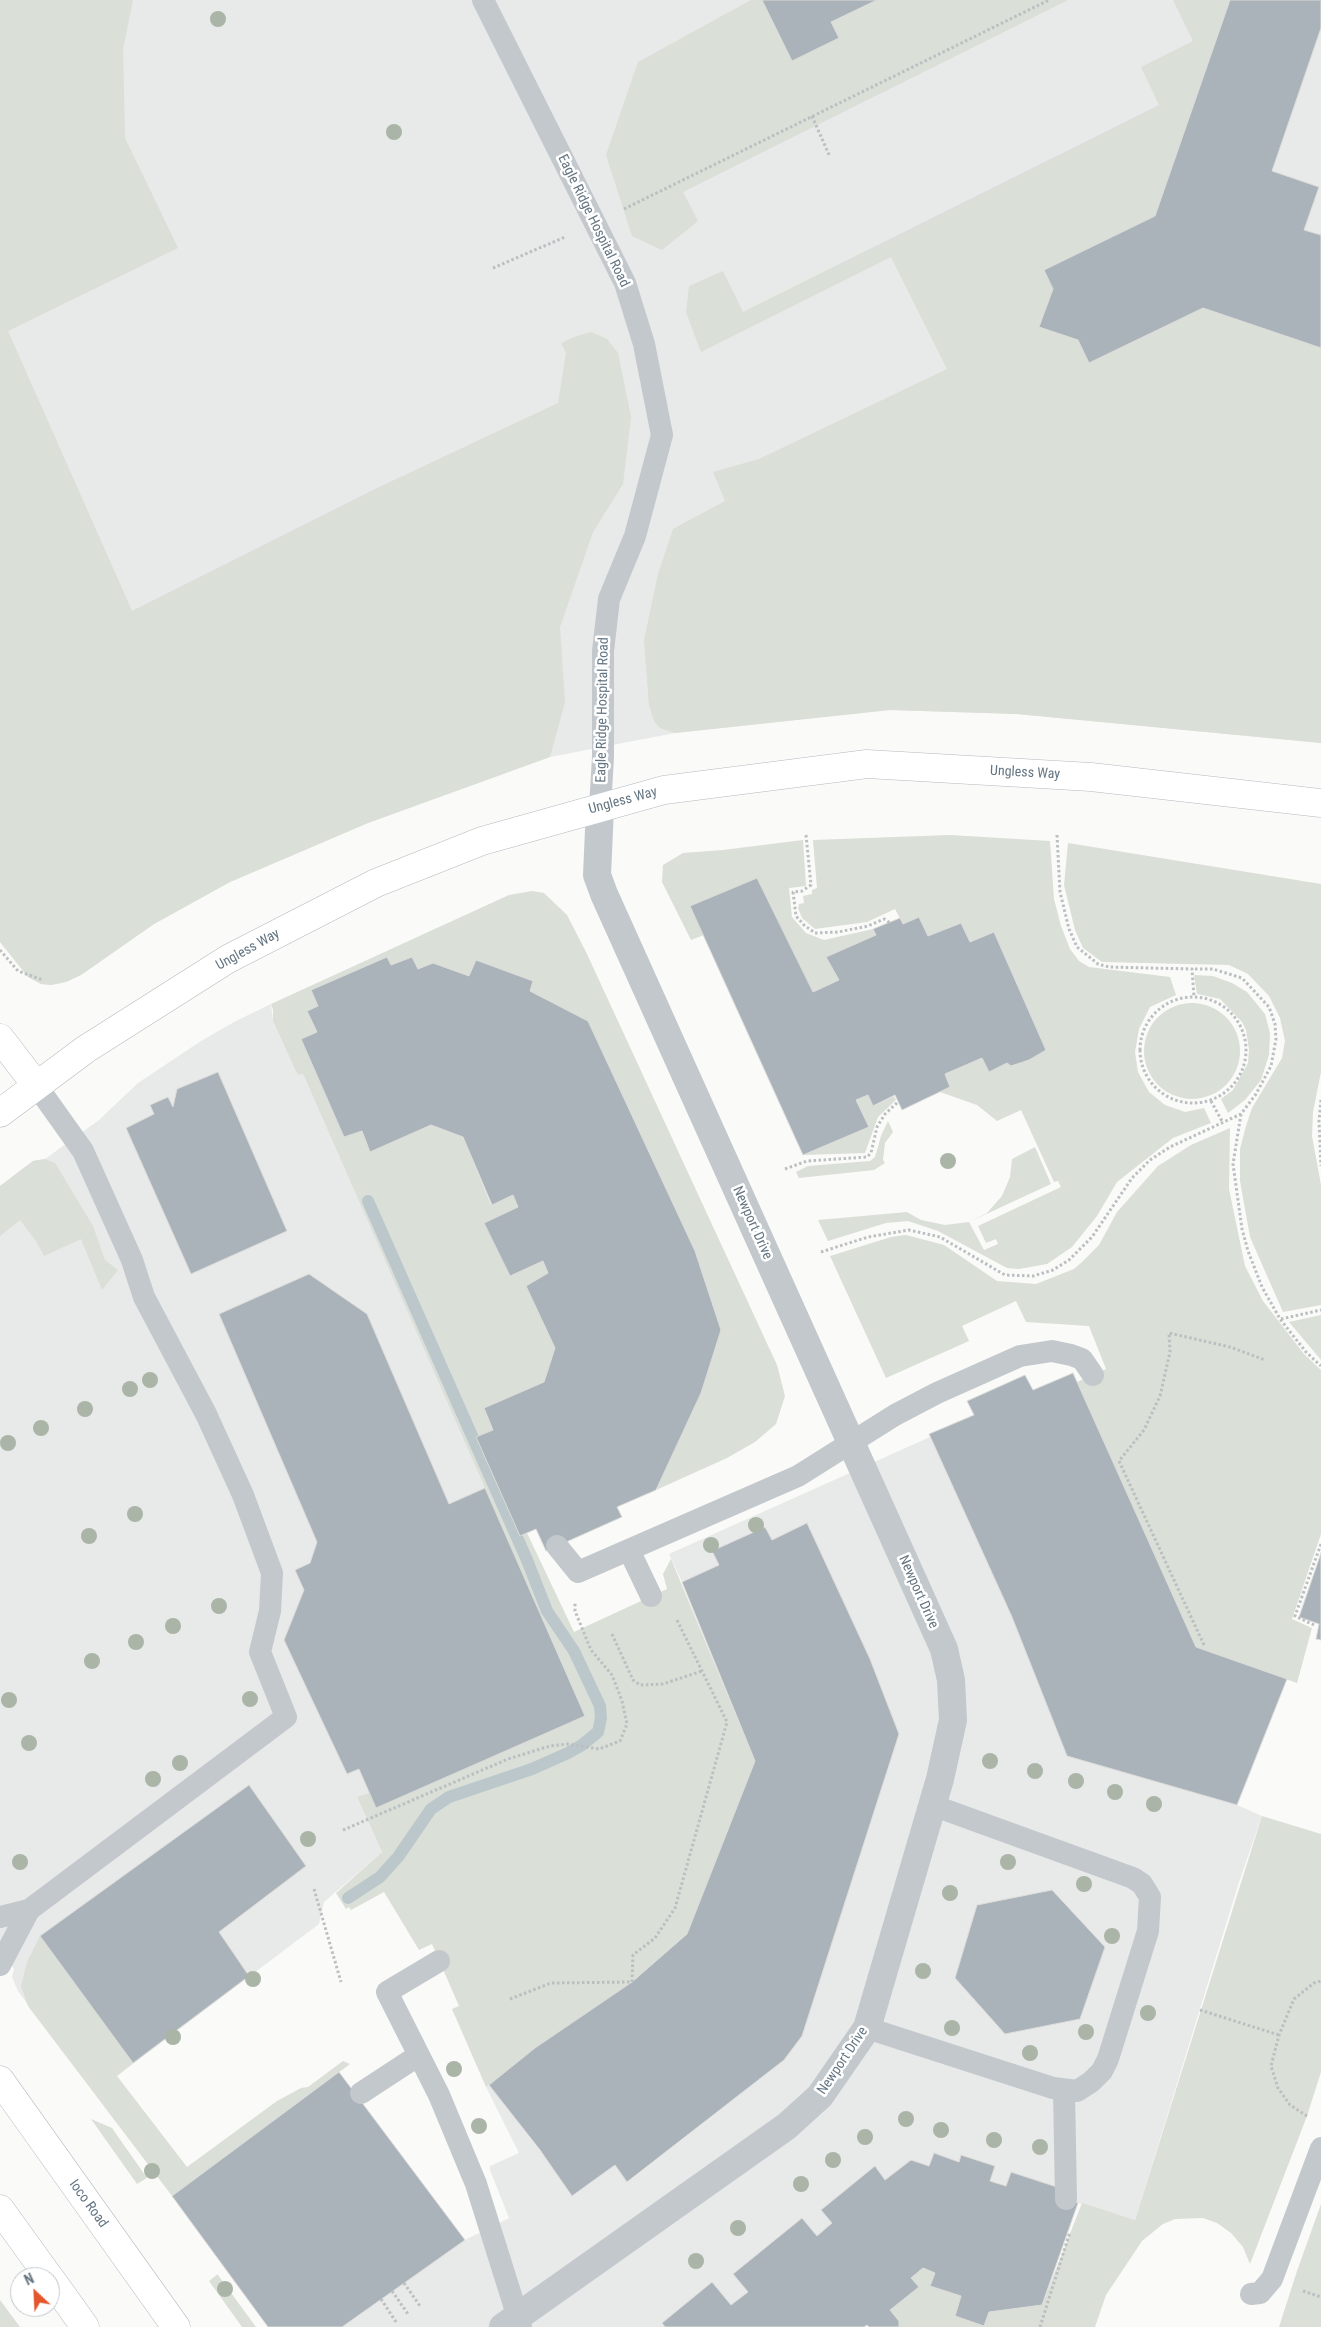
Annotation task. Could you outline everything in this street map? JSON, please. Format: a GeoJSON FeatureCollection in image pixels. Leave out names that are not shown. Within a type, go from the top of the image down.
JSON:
{"type":"FeatureCollection","features":[{"type":"Feature","properties":{"kind":"street","name":"Ungless Way"},"geometry":{"type":"LineString","coordinates":[[0,1113],[86,1049],[228,959],[344,898],[376,883],[482,841],[664,790],[867,764],[1091,777],[1321,803]]}},
{"type":"Feature","properties":{"kind":"street","name":"Newport Drive"},"geometry":{"type":"LineString","coordinates":[[514,2323],[565,2282],[787,2126],[820,2096],[867,2028],[932,1806],[953,1720],[951,1680],[944,1649],[604,894],[597,875],[600,808]]}},
{"type":"Feature","properties":{"kind":"street"},"geometry":{"type":"LineString","coordinates":[[0,1038],[36,1085]]}},
{"type":"Feature","properties":{"kind":"street","name":"Ioco Road"},"geometry":{"type":"LineString","coordinates":[[0,2080],[176,2327]]}},
{"type":"Feature","properties":{"kind":"street"},"geometry":{"type":"LineString","coordinates":[[0,2209],[42,2267]]}},
{"type":"Feature","properties":{"kind":"street"},"geometry":{"type":"LineString","coordinates":[[60,2292],[85,2327]]}},
{"type":"Feature","properties":{"kind":"lane","name":"Eagle Ridge Hospital Road"},"geometry":{"type":"LineString","coordinates":[[483,0],[625,282],[644,344],[662,435],[635,536],[609,599],[603,651],[603,757],[600,808]]}},
{"type":"Feature","properties":{"kind":"lane"},"geometry":{"type":"LineString","coordinates":[[0,1917],[29,1910],[286,1717],[260,1652],[270,1611],[272,1573],[246,1503],[206,1414],[144,1297],[132,1260],[83,1151],[36,1085]]}},
{"type":"Feature","properties":{"kind":"lane"},"geometry":{"type":"LineString","coordinates":[[557,1546],[578,1572],[798,1476],[895,1415],[937,1393],[1020,1356],[1052,1351],[1071,1355],[1082,1359],[1093,1375]]}},
{"type":"Feature","properties":{"kind":"lane"},"geometry":{"type":"LineString","coordinates":[[629,1550],[651,1596]]}},
{"type":"Feature","properties":{"kind":"lane"},"geometry":{"type":"LineString","coordinates":[[867,2028],[1064,2091],[1077,2091],[1092,2082],[1102,2071],[1108,2059],[1148,1931],[1150,1897],[1142,1884],[1133,1878],[932,1806]]}},
{"type":"Feature","properties":{"kind":"lane"},"geometry":{"type":"LineString","coordinates":[[0,1965],[29,1910]]}},
{"type":"Feature","properties":{"kind":"lane"},"geometry":{"type":"LineString","coordinates":[[439,1961],[387,1992],[419,2055],[476,2184],[514,2323]]}},
{"type":"Feature","properties":{"kind":"lane"},"geometry":{"type":"LineString","coordinates":[[361,2093],[419,2055]]}},
{"type":"Feature","properties":{"kind":"lane"},"geometry":{"type":"LineString","coordinates":[[1064,2091],[1066,2199]]}},
{"type":"Feature","properties":{"kind":"lane"},"geometry":{"type":"LineString","coordinates":[[1251,2294],[1260,2293],[1272,2279],[1321,2148]]}},
{"type":"Feature","properties":{"kind":"path"},"geometry":{"type":"LineString","coordinates":[[623,209],[1049,0]]}},
{"type":"Feature","properties":{"kind":"path"},"geometry":{"type":"LineString","coordinates":[[812,116],[830,157]]}},
{"type":"Feature","properties":{"kind":"path"},"geometry":{"type":"LineString","coordinates":[[493,268],[571,234]]}},
{"type":"Feature","properties":{"kind":"path"},"geometry":{"type":"LineString","coordinates":[[806,834],[811,885],[802,892],[793,892],[796,916],[804,925],[815,932],[838,932],[868,926],[884,919],[890,923]]}},
{"type":"Feature","properties":{"kind":"path"},"geometry":{"type":"LineString","coordinates":[[821,1252],[868,1236],[909,1230],[940,1237],[1004,1275],[1033,1276],[1053,1270],[1069,1260],[1092,1238],[1132,1178],[1150,1160],[1170,1147],[1241,1114],[1256,1094],[1271,1066],[1276,1039],[1269,1007],[1242,978],[1213,969],[1109,967],[1098,964],[1077,947],[1069,929],[1060,892],[1057,835]]}},
{"type":"Feature","properties":{"kind":"path"},"geometry":{"type":"LineString","coordinates":[[0,950],[18,971],[43,980]]}},
{"type":"Feature","properties":{"kind":"path"},"geometry":{"type":"LineString","coordinates":[[1192,970],[1194,997]]}},
{"type":"Feature","properties":{"kind":"path"},"geometry":{"type":"LineString","coordinates":[[1194,997],[1210,1000],[1225,1008],[1236,1020],[1244,1034],[1246,1050],[1243,1066],[1236,1081],[1225,1093],[1211,1101],[1194,1104],[1178,1102],[1162,1094],[1150,1083],[1142,1067],[1139,1050],[1142,1034],[1150,1019],[1162,1007],[1178,999],[1194,997]]}},
{"type":"Feature","properties":{"kind":"path"},"geometry":{"type":"LineString","coordinates":[[1321,1100],[1319,1121],[1321,1166]]}},
{"type":"Feature","properties":{"kind":"path"},"geometry":{"type":"LineString","coordinates":[[1211,1101],[1223,1123]]}},
{"type":"Feature","properties":{"kind":"path"},"geometry":{"type":"LineString","coordinates":[[785,1169],[807,1162],[867,1157],[870,1153],[877,1127],[885,1114],[898,1102]]}},
{"type":"Feature","properties":{"kind":"path"},"geometry":{"type":"LineString","coordinates":[[1241,1114],[1233,1164],[1242,1229],[1255,1270],[1280,1319],[1306,1352],[1321,1366]]}},
{"type":"Feature","properties":{"kind":"path"},"geometry":{"type":"LineString","coordinates":[[1280,1319],[1321,1310]]}},
{"type":"Feature","properties":{"kind":"path"},"geometry":{"type":"LineString","coordinates":[[1204,1645],[1119,1461],[1144,1430],[1160,1396],[1170,1352],[1169,1333],[1230,1347],[1264,1360]]}},
{"type":"Feature","properties":{"kind":"path"},"geometry":{"type":"LineString","coordinates":[[1314,1625],[1295,1616],[1321,1544]]}},
{"type":"Feature","properties":{"kind":"path"},"geometry":{"type":"LineString","coordinates":[[342,1830],[508,1759],[550,1746],[567,1744],[599,1749],[620,1741],[627,1724],[622,1701],[612,1675],[591,1650],[575,1611],[578,1572]]}},
{"type":"Feature","properties":{"kind":"path"},"geometry":{"type":"LineString","coordinates":[[510,1999],[551,1982],[632,1982],[633,1955],[656,1938],[675,1908],[727,1722],[676,1617]]}},
{"type":"Feature","properties":{"kind":"path"},"geometry":{"type":"LineString","coordinates":[[612,1634],[633,1680],[640,1685],[663,1684],[702,1671]]}},
{"type":"Feature","properties":{"kind":"path"},"geometry":{"type":"LineString","coordinates":[[314,1889],[341,1982]]}},
{"type":"Feature","properties":{"kind":"path"},"geometry":{"type":"LineString","coordinates":[[1307,2116],[1290,2105],[1278,2088],[1271,2066],[1279,2035],[1294,1999],[1314,1983],[1321,1981]]}},
{"type":"Feature","properties":{"kind":"path"},"geometry":{"type":"LineString","coordinates":[[1200,2010],[1279,2035]]}},
{"type":"Feature","properties":{"kind":"path"},"geometry":{"type":"LineString","coordinates":[[1040,2327],[1059,2264]]}},
{"type":"Feature","properties":{"kind":"path"},"geometry":{"type":"LineString","coordinates":[[404,2283],[420,2306]]}},
{"type":"Feature","properties":{"kind":"path"},"geometry":{"type":"LineString","coordinates":[[392,2291],[408,2314]]}},
{"type":"Feature","properties":{"kind":"path"},"geometry":{"type":"LineString","coordinates":[[380,2299],[396,2322]]}},
{"type":"Feature","properties":{"kind":"shaded area"},"geometry":{"type":"Polygon","coordinates":[[[0,0],[1321,0],[1321,743],[1017,714],[890,710],[675,733],[550,757],[368,823],[230,882],[154,924],[81,975],[66,982],[51,985],[41,984],[28,977],[0,942],[0,0]]]}},
{"type":"Feature","properties":{"kind":"shaded area"},"geometry":{"type":"Polygon","coordinates":[[[0,0],[133,0],[123,49],[125,138],[178,248],[8,331],[132,611],[377,488],[558,403],[566,353],[561,343],[574,337],[591,332],[607,339],[618,353],[631,417],[623,484],[593,532],[560,627],[565,702],[550,757],[368,823],[230,882],[154,924],[81,975],[66,982],[51,985],[41,984],[28,977],[0,942],[0,0]]]}},
{"type":"Feature","properties":{"kind":"shaded area"},"geometry":{"type":"Polygon","coordinates":[[[751,0],[762,0],[792,61],[839,38],[831,22],[877,0],[1068,0],[683,192],[698,221],[662,250],[632,236],[606,155],[638,62],[751,0]]]}},
{"type":"Feature","properties":{"kind":"shaded area"},"geometry":{"type":"Polygon","coordinates":[[[1173,0],[1230,0],[1155,216],[1044,270],[1053,289],[1040,326],[1078,340],[1089,363],[1203,308],[1321,348],[1321,743],[1017,714],[890,710],[675,733],[660,728],[654,721],[649,705],[644,640],[658,574],[673,529],[725,501],[713,472],[759,459],[947,369],[891,257],[701,352],[686,312],[689,286],[723,271],[743,312],[1159,105],[1141,67],[1193,41],[1173,0]]]}},
{"type":"Feature","properties":{"kind":"shaded area"},"geometry":{"type":"Polygon","coordinates":[[[950,835],[1050,841],[1054,899],[1061,926],[1070,949],[1079,961],[1089,967],[1170,977],[1176,995],[1150,1007],[1139,1029],[1135,1052],[1138,1072],[1149,1092],[1165,1105],[1185,1112],[1204,1108],[1211,1123],[1173,1138],[1117,1182],[1097,1216],[1072,1247],[1047,1264],[1019,1269],[1007,1268],[938,1231],[908,1221],[886,1223],[828,1241],[818,1220],[907,1212],[921,1220],[945,1225],[969,1222],[984,1250],[998,1244],[996,1239],[986,1243],[978,1226],[1061,1187],[1058,1181],[1054,1182],[1021,1110],[997,1121],[977,1105],[940,1092],[950,1087],[945,1074],[982,1058],[989,1070],[1007,1063],[1012,1066],[1046,1050],[994,932],[970,942],[960,923],[928,936],[919,917],[903,924],[895,909],[867,922],[815,929],[802,918],[798,908],[799,904],[804,903],[803,896],[812,894],[812,890],[817,888],[813,840],[950,835]]]}},
{"type":"Feature","properties":{"kind":"shaded area"},"geometry":{"type":"Polygon","coordinates":[[[803,840],[806,886],[789,888],[792,917],[806,933],[824,940],[873,929],[876,935],[827,957],[839,980],[813,992],[704,935],[691,940],[662,882],[663,865],[683,853],[803,840]]]}},
{"type":"Feature","properties":{"kind":"shaded area"},"geometry":{"type":"Polygon","coordinates":[[[1068,843],[1321,884],[1321,1072],[1313,1112],[1312,1136],[1321,1185],[1321,1305],[1283,1312],[1250,1237],[1240,1181],[1240,1149],[1246,1126],[1252,1108],[1282,1058],[1285,1041],[1280,1018],[1269,996],[1248,974],[1229,965],[1102,962],[1083,948],[1075,930],[1064,885],[1068,843]]]}},
{"type":"Feature","properties":{"kind":"shaded area"},"geometry":{"type":"Polygon","coordinates":[[[532,891],[544,893],[567,915],[586,952],[777,1365],[785,1396],[776,1424],[755,1442],[727,1458],[656,1490],[721,1330],[695,1251],[588,1021],[530,991],[532,981],[476,960],[469,976],[433,963],[418,969],[412,957],[391,965],[387,957],[311,990],[318,1006],[307,1011],[317,1032],[301,1039],[344,1136],[362,1131],[370,1152],[431,1125],[463,1137],[491,1205],[513,1195],[518,1207],[484,1223],[510,1275],[543,1261],[548,1273],[526,1286],[555,1348],[544,1382],[484,1408],[493,1430],[521,1536],[527,1533],[574,1632],[667,1589],[663,1574],[671,1559],[755,1761],[687,1934],[632,1982],[486,2087],[452,2009],[459,2006],[432,1944],[419,1950],[384,1892],[351,1910],[349,1907],[346,1909],[336,1893],[382,1852],[357,1797],[585,1716],[303,1074],[299,1075],[296,1072],[273,1021],[271,1004],[509,895],[532,891]]]}},
{"type":"Feature","properties":{"kind":"shaded area"},"geometry":{"type":"Polygon","coordinates":[[[1194,975],[1213,976],[1232,983],[1247,992],[1265,1014],[1270,1033],[1269,1055],[1261,1080],[1245,1100],[1228,1113],[1221,1099],[1233,1090],[1248,1063],[1249,1050],[1246,1030],[1242,1022],[1220,999],[1197,994],[1194,975]]]}},
{"type":"Feature","properties":{"kind":"shaded area"},"geometry":{"type":"Polygon","coordinates":[[[1192,1003],[1210,1007],[1226,1017],[1236,1033],[1240,1051],[1236,1069],[1226,1085],[1210,1095],[1192,1099],[1174,1095],[1158,1085],[1148,1069],[1144,1051],[1148,1033],[1158,1017],[1174,1007],[1192,1003]]]}},
{"type":"Feature","properties":{"kind":"shaded area"},"geometry":{"type":"Polygon","coordinates":[[[271,1004],[273,1021],[296,1072],[299,1075],[303,1074],[585,1716],[357,1797],[382,1852],[324,1902],[319,1924],[117,2076],[65,2055],[18,1991],[12,1977],[14,1969],[0,1948],[0,1186],[33,1161],[45,1159],[99,1120],[138,1083],[201,1041],[271,1004]]]}},
{"type":"Feature","properties":{"kind":"shaded area"},"geometry":{"type":"Polygon","coordinates":[[[868,1095],[874,1106],[894,1096],[896,1100],[878,1117],[865,1153],[803,1155],[869,1127],[856,1100],[868,1095]]]}},
{"type":"Feature","properties":{"kind":"shaded area"},"geometry":{"type":"Polygon","coordinates":[[[888,1121],[893,1132],[885,1143],[883,1160],[885,1163],[874,1170],[799,1178],[796,1172],[808,1166],[870,1161],[875,1157],[888,1121]]]}},
{"type":"Feature","properties":{"kind":"shaded area"},"geometry":{"type":"Polygon","coordinates":[[[1230,1128],[1229,1189],[1245,1266],[1263,1301],[1304,1354],[1321,1370],[1321,1534],[1292,1619],[1312,1628],[1297,1683],[1196,1647],[1077,1382],[1106,1369],[1089,1326],[1026,1322],[1016,1301],[962,1326],[969,1341],[886,1378],[830,1256],[891,1237],[906,1235],[944,1245],[997,1281],[1036,1284],[1074,1269],[1082,1262],[1099,1245],[1117,1212],[1158,1166],[1191,1145],[1230,1128]]]}},
{"type":"Feature","properties":{"kind":"shaded area"},"geometry":{"type":"Polygon","coordinates":[[[1035,1147],[1051,1184],[969,1222],[987,1213],[1002,1196],[1010,1177],[1012,1159],[1035,1147]]]}},
{"type":"Feature","properties":{"kind":"shaded area"},"geometry":{"type":"Polygon","coordinates":[[[45,1159],[55,1163],[93,1226],[105,1260],[118,1270],[102,1290],[81,1239],[44,1256],[36,1241],[20,1220],[0,1236],[0,1186],[33,1161],[45,1159]]]}},
{"type":"Feature","properties":{"kind":"shaded area"},"geometry":{"type":"Polygon","coordinates":[[[1321,1315],[1321,1360],[1289,1322],[1321,1315]]]}},
{"type":"Feature","properties":{"kind":"shaded area"},"geometry":{"type":"Polygon","coordinates":[[[930,1437],[1012,1617],[1067,1756],[1237,1805],[1262,1816],[1239,1882],[1135,2220],[1058,2197],[1059,2188],[1011,2172],[1006,2186],[990,2181],[995,2166],[962,2155],[959,2162],[934,2154],[929,2166],[911,2160],[885,2180],[875,2167],[832,2223],[817,2236],[802,2218],[733,2274],[748,2292],[731,2305],[712,2282],[662,2323],[665,2327],[268,2327],[172,2196],[339,2072],[465,2240],[509,2218],[490,2166],[519,2153],[486,2087],[489,2085],[574,2195],[615,2165],[628,2182],[784,2060],[801,2037],[899,1734],[870,1659],[807,1524],[772,1540],[765,1527],[712,1552],[719,1565],[682,1582],[669,1554],[930,1437]]]}},
{"type":"Feature","properties":{"kind":"shaded area"},"geometry":{"type":"Polygon","coordinates":[[[1262,1816],[1321,1834],[1321,2072],[1307,2116],[1250,2264],[1243,2247],[1231,2233],[1217,2223],[1203,2218],[1175,2219],[1163,2224],[1142,2241],[1106,2295],[1095,2327],[899,2327],[899,2321],[890,2310],[918,2287],[911,2278],[923,2268],[935,2273],[930,2285],[961,2296],[955,2316],[984,2326],[989,2312],[1042,2305],[1082,2203],[1135,2220],[1262,1816]]]}},
{"type":"Feature","properties":{"kind":"shaded area"},"geometry":{"type":"Polygon","coordinates":[[[40,1936],[133,2063],[117,2076],[187,2167],[277,2101],[301,2088],[308,2087],[343,2061],[350,2064],[172,2196],[28,2006],[21,1986],[27,1962],[40,1936]]]}},
{"type":"Feature","properties":{"kind":"shaded area"},"geometry":{"type":"Polygon","coordinates":[[[91,2119],[112,2128],[147,2178],[137,2184],[91,2119]]]}},
{"type":"Feature","properties":{"kind":"shaded area"},"geometry":{"type":"Polygon","coordinates":[[[1321,2204],[1321,2327],[1279,2327],[1297,2271],[1321,2204]]]}},
{"type":"Feature","properties":{"kind":"shaded area"},"geometry":{"type":"Polygon","coordinates":[[[218,2274],[256,2327],[242,2327],[209,2281],[218,2274]]]}},
{"type":"Feature","properties":{"kind":"shaded area"},"geometry":{"type":"Polygon","coordinates":[[[0,2300],[10,2314],[10,2317],[13,2317],[20,2327],[0,2327],[0,2300]]]}},
{"type":"Feature","properties":{"kind":"building"},"geometry":{"type":"Polygon","coordinates":[[[762,0],[877,0],[831,22],[839,38],[792,61],[762,0]]]}},
{"type":"Feature","properties":{"kind":"building"},"geometry":{"type":"Polygon","coordinates":[[[1230,0],[1321,0],[1321,28],[1272,171],[1319,187],[1304,230],[1321,235],[1321,348],[1203,308],[1089,363],[1078,340],[1039,327],[1053,289],[1044,270],[1155,216],[1230,0]]]}},
{"type":"Feature","properties":{"kind":"building"},"geometry":{"type":"Polygon","coordinates":[[[757,878],[813,992],[839,980],[826,957],[876,935],[873,929],[900,918],[903,924],[919,917],[928,936],[961,923],[970,942],[994,932],[1046,1050],[1029,1060],[1011,1066],[1007,1063],[989,1072],[982,1058],[945,1074],[950,1087],[902,1110],[895,1095],[873,1106],[868,1095],[856,1100],[869,1127],[803,1155],[690,906],[757,878]]]}},
{"type":"Feature","properties":{"kind":"building"},"geometry":{"type":"Polygon","coordinates":[[[387,957],[391,965],[412,957],[418,969],[433,963],[469,976],[476,960],[533,981],[530,991],[588,1021],[695,1251],[721,1330],[701,1393],[656,1490],[617,1507],[622,1517],[546,1551],[536,1529],[520,1536],[476,1437],[493,1430],[484,1408],[544,1382],[555,1348],[526,1286],[548,1273],[543,1261],[510,1276],[484,1223],[518,1207],[513,1195],[492,1205],[463,1137],[431,1125],[370,1152],[362,1131],[344,1137],[301,1039],[317,1032],[307,1011],[318,1006],[311,990],[387,957]]]}},
{"type":"Feature","properties":{"kind":"building"},"geometry":{"type":"Polygon","coordinates":[[[218,1072],[287,1231],[191,1274],[126,1128],[154,1114],[150,1105],[168,1097],[173,1107],[177,1089],[218,1072]]]}},
{"type":"Feature","properties":{"kind":"building"},"geometry":{"type":"Polygon","coordinates":[[[309,1274],[367,1314],[449,1504],[485,1488],[585,1716],[376,1808],[359,1769],[347,1774],[284,1640],[304,1590],[295,1570],[310,1563],[317,1542],[219,1314],[309,1274]]]}},
{"type":"Feature","properties":{"kind":"building"},"geometry":{"type":"Polygon","coordinates":[[[1073,1373],[1196,1647],[1287,1679],[1237,1805],[1067,1756],[1012,1617],[929,1434],[974,1415],[967,1401],[1025,1375],[1033,1390],[1073,1373]]]}},
{"type":"Feature","properties":{"kind":"building"},"geometry":{"type":"Polygon","coordinates":[[[807,1523],[870,1659],[899,1734],[802,2036],[784,2060],[627,2182],[615,2165],[572,2196],[540,2150],[489,2085],[535,2048],[632,1982],[687,1934],[755,1761],[682,1582],[719,1565],[712,1551],[765,1527],[772,1540],[807,1523]]]}},
{"type":"Feature","properties":{"kind":"building"},"geometry":{"type":"Polygon","coordinates":[[[1321,1553],[1321,1640],[1316,1639],[1319,1624],[1299,1617],[1321,1553]]]}},
{"type":"Feature","properties":{"kind":"building"},"geometry":{"type":"Polygon","coordinates":[[[249,1785],[306,1866],[219,1932],[249,1976],[133,2063],[40,1936],[249,1785]]]}},
{"type":"Feature","properties":{"kind":"building"},"geometry":{"type":"Polygon","coordinates":[[[1052,1890],[1105,1947],[1080,2019],[1005,2034],[955,1978],[977,1905],[1052,1890]]]}},
{"type":"Feature","properties":{"kind":"building"},"geometry":{"type":"Polygon","coordinates":[[[339,2072],[465,2240],[342,2327],[268,2327],[172,2196],[339,2072]]]}},
{"type":"Feature","properties":{"kind":"building"},"geometry":{"type":"Polygon","coordinates":[[[934,2153],[959,2162],[961,2155],[995,2166],[990,2181],[1006,2186],[1011,2172],[1060,2188],[1058,2197],[1078,2203],[1042,2305],[989,2312],[984,2326],[955,2316],[961,2296],[930,2286],[935,2273],[923,2268],[911,2278],[919,2287],[890,2310],[899,2321],[899,2327],[869,2327],[867,2325],[864,2327],[665,2327],[662,2323],[712,2282],[731,2305],[748,2292],[733,2274],[802,2218],[817,2236],[832,2223],[821,2210],[875,2166],[885,2180],[911,2160],[929,2166],[934,2153]]]}},
{"type":"Feature","properties":{"kind":"waterway"},"geometry":{"type":"LineString","coordinates":[[348,1898],[380,1877],[398,1857],[431,1809],[449,1797],[532,1769],[568,1753],[598,1732],[601,1718],[600,1706],[574,1651],[547,1611],[527,1560],[368,1201]]}}]}
